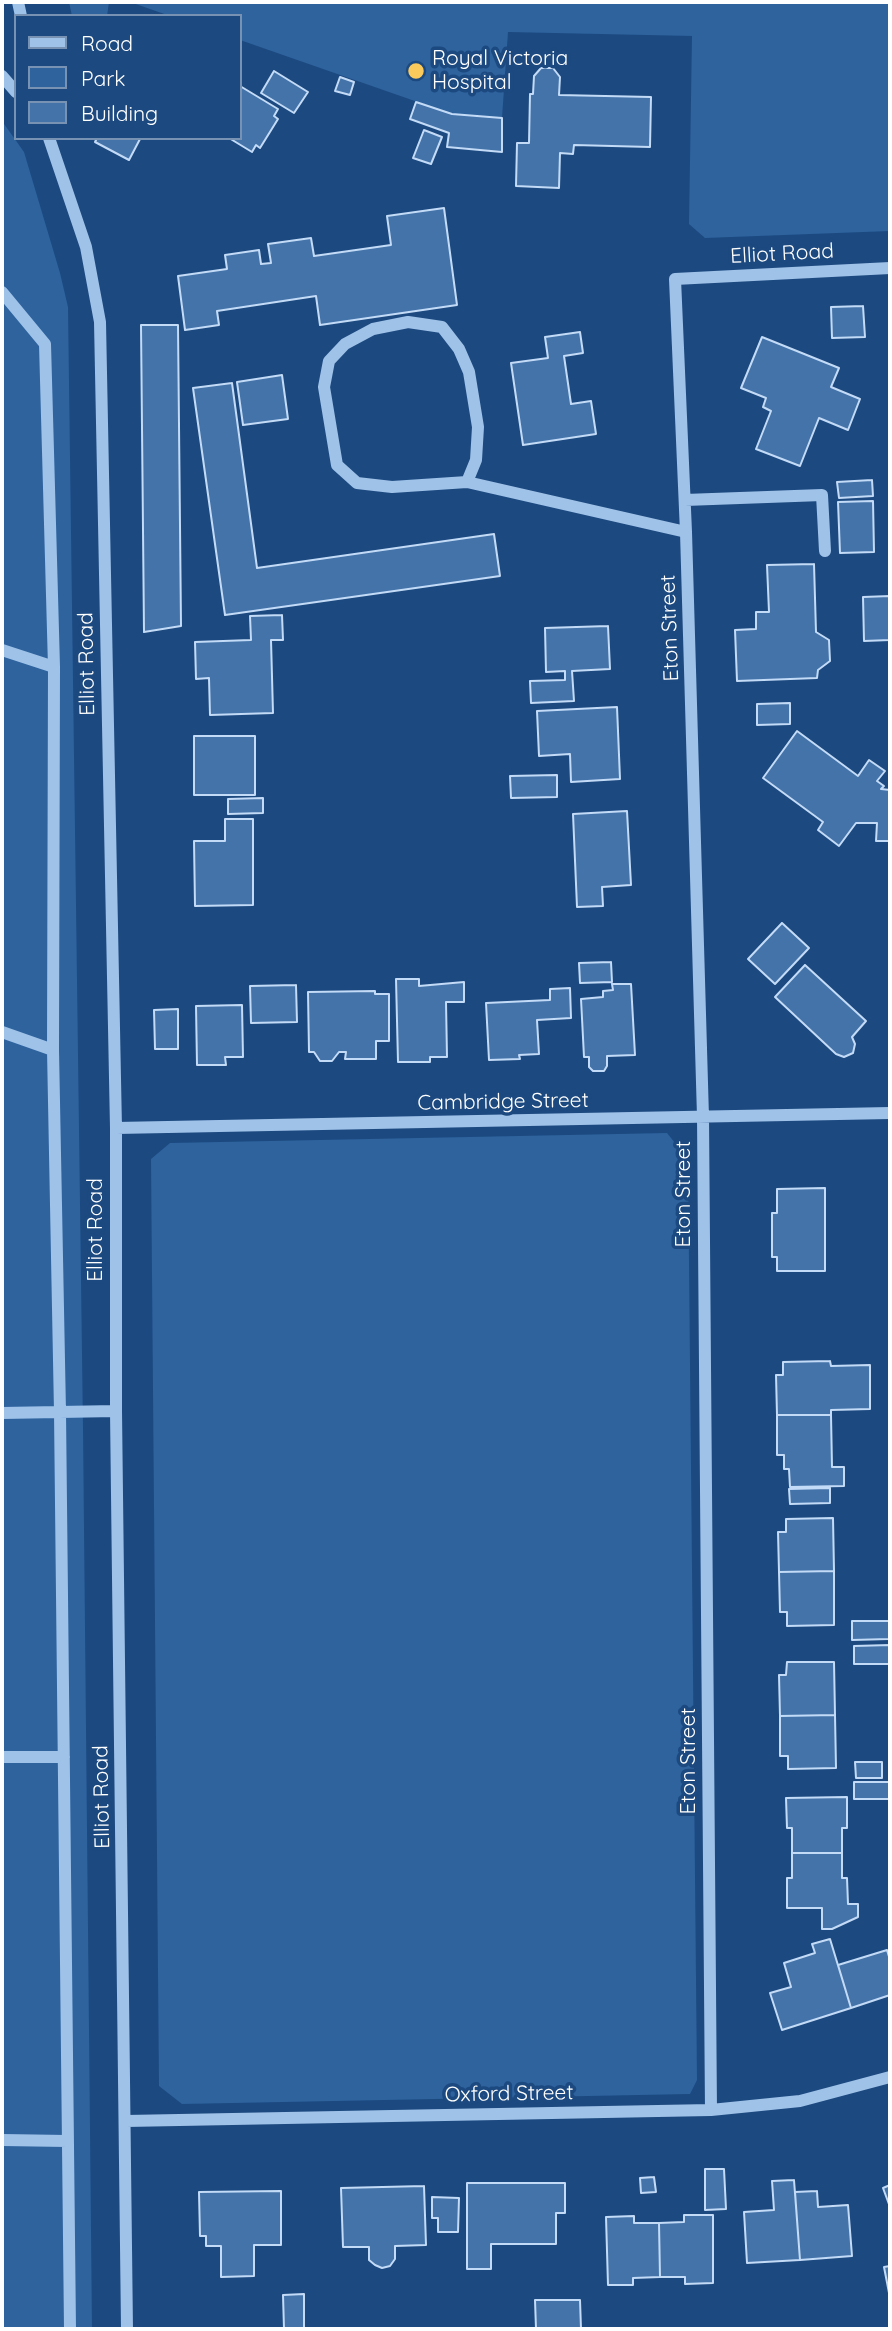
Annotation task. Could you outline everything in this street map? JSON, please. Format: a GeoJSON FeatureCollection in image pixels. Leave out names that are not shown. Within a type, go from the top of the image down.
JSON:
{"type":"FeatureCollection","features":[{"type":"Feature","properties":{"kind":"street"},"geometry":{"type":"LineString","coordinates":[[2,76],[14,90]]}},
{"type":"Feature","properties":{"kind":"street","name":"Elliot Road"},"geometry":{"type":"LineString","coordinates":[[50,140],[86,247],[100,322],[116,1128],[116,1411],[127,2329]]}},
{"type":"Feature","properties":{"kind":"street","name":"Elliot Road"},"geometry":{"type":"LineString","coordinates":[[675,279],[890,268]]}},
{"type":"Feature","properties":{"kind":"street","name":"Eton Street"},"geometry":{"type":"LineString","coordinates":[[675,279],[685,500],[703,1117],[711,2110]]}},
{"type":"Feature","properties":{"kind":"street"},"geometry":{"type":"LineString","coordinates":[[2,292],[45,344],[54,667],[53,1050],[60,1412],[70,2329]]}},
{"type":"Feature","properties":{"kind":"street"},"geometry":{"type":"LineString","coordinates":[[467,482],[476,460],[478,427],[469,372],[459,349],[442,327],[408,321],[373,329],[345,344],[329,361],[324,387],[337,465],[357,483],[392,487],[467,482],[686,533]]}},
{"type":"Feature","properties":{"kind":"street"},"geometry":{"type":"LineString","coordinates":[[685,500],[822,495],[825,551]]}},
{"type":"Feature","properties":{"kind":"street"},"geometry":{"type":"LineString","coordinates":[[2,650],[54,667]]}},
{"type":"Feature","properties":{"kind":"street"},"geometry":{"type":"LineString","coordinates":[[2,1032],[53,1050]]}},
{"type":"Feature","properties":{"kind":"street","name":"Cambridge Street"},"geometry":{"type":"LineString","coordinates":[[116,1128],[890,1113]]}},
{"type":"Feature","properties":{"kind":"street"},"geometry":{"type":"LineString","coordinates":[[2,1413],[116,1411]]}},
{"type":"Feature","properties":{"kind":"street"},"geometry":{"type":"LineString","coordinates":[[2,1757],[64,1757]]}},
{"type":"Feature","properties":{"kind":"street","name":"Oxford Street"},"geometry":{"type":"LineString","coordinates":[[126,2121],[711,2110],[800,2101],[890,2077]]}},
{"type":"Feature","properties":{"kind":"street"},"geometry":{"type":"LineString","coordinates":[[2,2140],[67,2141]]}},
{"type":"Feature","properties":{"kind":"green space"},"geometry":{"type":"Polygon","coordinates":[[[69,2],[109,2],[107,14],[72,14],[69,2]]]}},
{"type":"Feature","properties":{"kind":"green space"},"geometry":{"type":"Polygon","coordinates":[[[130,2],[890,2],[890,231],[705,238],[689,224],[692,36],[508,32],[502,118],[452,114],[242,41],[242,14],[164,14],[130,2]]]}},
{"type":"Feature","properties":{"kind":"green space"},"geometry":{"type":"Polygon","coordinates":[[[2,121],[24,152],[68,307],[92,2329],[2,2329],[2,121]]]}},
{"type":"Feature","properties":{"kind":"green space"},"geometry":{"type":"Polygon","coordinates":[[[667,1133],[688,1159],[697,2080],[690,2094],[182,2104],[159,2086],[151,1159],[170,1143],[667,1133]]]}},
{"type":"Feature","properties":{"kind":"building"},"geometry":{"type":"Polygon","coordinates":[[[541,68],[553,68],[560,77],[559,95],[651,97],[650,147],[574,145],[573,154],[560,153],[559,188],[516,186],[517,143],[529,143],[530,94],[533,94],[534,76],[541,68]]]}},
{"type":"Feature","properties":{"kind":"building"},"geometry":{"type":"Polygon","coordinates":[[[274,71],[308,92],[294,113],[261,93],[274,71]]]}},
{"type":"Feature","properties":{"kind":"building"},"geometry":{"type":"Polygon","coordinates":[[[340,77],[354,82],[350,95],[335,91],[340,77]]]}},
{"type":"Feature","properties":{"kind":"building"},"geometry":{"type":"Polygon","coordinates":[[[242,87],[278,109],[274,116],[278,119],[260,148],[256,145],[252,152],[232,140],[242,140],[242,87]]]}},
{"type":"Feature","properties":{"kind":"building"},"geometry":{"type":"Polygon","coordinates":[[[416,102],[452,114],[502,118],[502,152],[447,147],[449,133],[410,119],[416,102]]]}},
{"type":"Feature","properties":{"kind":"building"},"geometry":{"type":"Polygon","coordinates":[[[424,130],[442,137],[431,164],[413,158],[424,130]]]}},
{"type":"Feature","properties":{"kind":"building"},"geometry":{"type":"Polygon","coordinates":[[[96,140],[139,140],[129,160],[95,142],[96,140]]]}},
{"type":"Feature","properties":{"kind":"building"},"geometry":{"type":"Polygon","coordinates":[[[444,208],[457,305],[320,325],[316,296],[217,311],[219,325],[185,330],[178,276],[227,269],[225,255],[259,250],[261,264],[271,263],[268,244],[311,238],[314,256],[391,245],[387,216],[444,208]]]}},
{"type":"Feature","properties":{"kind":"building"},"geometry":{"type":"Polygon","coordinates":[[[863,306],[865,337],[832,338],[831,307],[863,306]]]}},
{"type":"Feature","properties":{"kind":"building"},"geometry":{"type":"Polygon","coordinates":[[[141,325],[178,325],[181,626],[144,632],[141,325]]]}},
{"type":"Feature","properties":{"kind":"building"},"geometry":{"type":"Polygon","coordinates":[[[580,332],[583,353],[564,356],[571,404],[591,401],[596,434],[523,445],[511,363],[548,358],[545,337],[580,332]]]}},
{"type":"Feature","properties":{"kind":"building"},"geometry":{"type":"Polygon","coordinates":[[[762,337],[839,368],[831,387],[860,399],[848,430],[819,418],[800,466],[756,449],[771,411],[763,407],[766,398],[741,388],[762,337]]]}},
{"type":"Feature","properties":{"kind":"building"},"geometry":{"type":"Polygon","coordinates":[[[282,375],[288,419],[243,425],[237,382],[282,375]]]}},
{"type":"Feature","properties":{"kind":"building"},"geometry":{"type":"Polygon","coordinates":[[[232,383],[257,568],[494,534],[500,576],[225,615],[193,388],[232,383]]]}},
{"type":"Feature","properties":{"kind":"building"},"geometry":{"type":"Polygon","coordinates":[[[872,480],[873,496],[839,498],[837,482],[872,480]]]}},
{"type":"Feature","properties":{"kind":"building"},"geometry":{"type":"Polygon","coordinates":[[[873,501],[874,552],[840,553],[838,502],[873,501]]]}},
{"type":"Feature","properties":{"kind":"building"},"geometry":{"type":"Polygon","coordinates":[[[814,564],[816,632],[829,640],[830,661],[818,670],[817,678],[737,681],[735,630],[756,629],[756,612],[769,612],[767,565],[814,564]]]}},
{"type":"Feature","properties":{"kind":"building"},"geometry":{"type":"Polygon","coordinates":[[[890,596],[890,640],[864,641],[863,597],[890,596]]]}},
{"type":"Feature","properties":{"kind":"building"},"geometry":{"type":"Polygon","coordinates":[[[282,615],[283,640],[271,640],[273,713],[210,715],[209,678],[196,679],[195,642],[251,640],[250,616],[282,615]]]}},
{"type":"Feature","properties":{"kind":"building"},"geometry":{"type":"Polygon","coordinates":[[[608,626],[610,669],[572,671],[574,701],[531,703],[530,681],[565,680],[565,671],[546,672],[545,628],[608,626]]]}},
{"type":"Feature","properties":{"kind":"building"},"geometry":{"type":"Polygon","coordinates":[[[790,703],[790,724],[757,725],[757,704],[790,703]]]}},
{"type":"Feature","properties":{"kind":"building"},"geometry":{"type":"Polygon","coordinates":[[[617,707],[620,779],[571,782],[570,754],[539,756],[537,711],[617,707]]]}},
{"type":"Feature","properties":{"kind":"building"},"geometry":{"type":"Polygon","coordinates":[[[797,731],[858,776],[869,760],[885,771],[877,781],[884,786],[881,789],[890,790],[890,841],[876,841],[877,823],[856,823],[839,846],[818,830],[823,822],[763,778],[797,731]]]}},
{"type":"Feature","properties":{"kind":"building"},"geometry":{"type":"Polygon","coordinates":[[[194,736],[255,736],[255,795],[194,795],[194,736]]]}},
{"type":"Feature","properties":{"kind":"building"},"geometry":{"type":"Polygon","coordinates":[[[557,775],[557,797],[511,798],[510,776],[557,775]]]}},
{"type":"Feature","properties":{"kind":"building"},"geometry":{"type":"Polygon","coordinates":[[[263,798],[263,813],[228,814],[228,799],[263,798]]]}},
{"type":"Feature","properties":{"kind":"building"},"geometry":{"type":"Polygon","coordinates":[[[627,811],[631,885],[602,887],[603,906],[577,907],[573,814],[627,811]]]}},
{"type":"Feature","properties":{"kind":"building"},"geometry":{"type":"Polygon","coordinates":[[[225,819],[253,819],[253,905],[195,906],[194,841],[225,841],[225,819]]]}},
{"type":"Feature","properties":{"kind":"building"},"geometry":{"type":"Polygon","coordinates":[[[782,923],[809,948],[775,984],[748,959],[782,923]]]}},
{"type":"Feature","properties":{"kind":"building"},"geometry":{"type":"Polygon","coordinates":[[[611,962],[612,982],[580,983],[579,963],[611,962]]]}},
{"type":"Feature","properties":{"kind":"building"},"geometry":{"type":"Polygon","coordinates":[[[805,965],[866,1021],[852,1037],[855,1044],[853,1053],[844,1057],[836,1054],[775,997],[805,965]]]}},
{"type":"Feature","properties":{"kind":"building"},"geometry":{"type":"Polygon","coordinates":[[[396,979],[419,979],[419,986],[464,982],[464,1002],[446,1002],[447,1057],[430,1057],[430,1062],[398,1062],[396,979]]]}},
{"type":"Feature","properties":{"kind":"building"},"geometry":{"type":"Polygon","coordinates":[[[612,984],[631,984],[635,1055],[607,1056],[604,1071],[593,1071],[589,1067],[589,1057],[584,1057],[581,999],[603,997],[603,991],[613,990],[612,984]]]}},
{"type":"Feature","properties":{"kind":"building"},"geometry":{"type":"Polygon","coordinates":[[[296,985],[297,1022],[251,1023],[250,986],[296,985]]]}},
{"type":"Feature","properties":{"kind":"building"},"geometry":{"type":"Polygon","coordinates":[[[570,988],[571,1018],[537,1020],[539,1054],[519,1055],[520,1059],[489,1060],[486,1003],[550,1000],[550,989],[570,988]]]}},
{"type":"Feature","properties":{"kind":"building"},"geometry":{"type":"Polygon","coordinates":[[[375,991],[375,994],[389,994],[389,1041],[376,1041],[376,1059],[345,1059],[346,1052],[339,1052],[332,1061],[320,1061],[314,1052],[309,1052],[308,992],[375,991]]]}},
{"type":"Feature","properties":{"kind":"building"},"geometry":{"type":"Polygon","coordinates":[[[242,1005],[243,1057],[225,1057],[226,1065],[197,1065],[196,1006],[242,1005]]]}},
{"type":"Feature","properties":{"kind":"building"},"geometry":{"type":"Polygon","coordinates":[[[178,1009],[178,1049],[155,1049],[154,1010],[178,1009]]]}},
{"type":"Feature","properties":{"kind":"building"},"geometry":{"type":"Polygon","coordinates":[[[825,1188],[825,1271],[777,1271],[777,1257],[772,1257],[772,1213],[777,1213],[777,1189],[825,1188]]]}},
{"type":"Feature","properties":{"kind":"building"},"geometry":{"type":"Polygon","coordinates":[[[830,1361],[831,1366],[870,1365],[870,1409],[831,1410],[831,1415],[777,1415],[776,1375],[783,1375],[783,1362],[830,1361]]]}},
{"type":"Feature","properties":{"kind":"building"},"geometry":{"type":"Polygon","coordinates":[[[777,1415],[831,1415],[832,1467],[844,1467],[844,1486],[790,1487],[789,1469],[784,1469],[784,1455],[777,1455],[777,1415]]]}},
{"type":"Feature","properties":{"kind":"building"},"geometry":{"type":"Polygon","coordinates":[[[830,1488],[830,1503],[790,1504],[789,1489],[830,1488]]]}},
{"type":"Feature","properties":{"kind":"building"},"geometry":{"type":"Polygon","coordinates":[[[833,1518],[834,1571],[779,1572],[778,1532],[786,1532],[786,1519],[833,1518]]]}},
{"type":"Feature","properties":{"kind":"building"},"geometry":{"type":"Polygon","coordinates":[[[834,1571],[834,1625],[787,1626],[787,1612],[780,1612],[779,1572],[834,1571]]]}},
{"type":"Feature","properties":{"kind":"building"},"geometry":{"type":"Polygon","coordinates":[[[852,1621],[889,1621],[889,1639],[852,1640],[852,1621]]]}},
{"type":"Feature","properties":{"kind":"building"},"geometry":{"type":"Polygon","coordinates":[[[890,1645],[890,1664],[854,1664],[854,1646],[890,1645]]]}},
{"type":"Feature","properties":{"kind":"building"},"geometry":{"type":"Polygon","coordinates":[[[787,1662],[834,1662],[835,1715],[780,1716],[779,1675],[786,1675],[787,1662]]]}},
{"type":"Feature","properties":{"kind":"building"},"geometry":{"type":"Polygon","coordinates":[[[835,1715],[836,1768],[788,1769],[788,1756],[780,1756],[780,1716],[835,1715]]]}},
{"type":"Feature","properties":{"kind":"building"},"geometry":{"type":"Polygon","coordinates":[[[855,1762],[882,1762],[882,1778],[856,1778],[855,1762]]]}},
{"type":"Feature","properties":{"kind":"building"},"geometry":{"type":"Polygon","coordinates":[[[854,1782],[890,1782],[889,1799],[854,1799],[854,1782]]]}},
{"type":"Feature","properties":{"kind":"building"},"geometry":{"type":"Polygon","coordinates":[[[847,1797],[847,1828],[842,1828],[842,1853],[792,1853],[792,1828],[787,1828],[786,1798],[847,1797]]]}},
{"type":"Feature","properties":{"kind":"building"},"geometry":{"type":"Polygon","coordinates":[[[792,1853],[842,1853],[842,1878],[847,1878],[848,1904],[858,1904],[858,1917],[832,1929],[822,1929],[822,1908],[787,1908],[787,1878],[792,1878],[792,1853]]]}},
{"type":"Feature","properties":{"kind":"building"},"geometry":{"type":"Polygon","coordinates":[[[830,1939],[851,2008],[782,2030],[770,1993],[791,1987],[784,1963],[815,1953],[812,1944],[830,1939]]]}},
{"type":"Feature","properties":{"kind":"building"},"geometry":{"type":"Polygon","coordinates":[[[887,1950],[890,1960],[890,1995],[851,2008],[838,1965],[887,1950]]]}},
{"type":"Feature","properties":{"kind":"building"},"geometry":{"type":"Polygon","coordinates":[[[705,2169],[724,2169],[726,2209],[705,2210],[705,2169]]]}},
{"type":"Feature","properties":{"kind":"building"},"geometry":{"type":"Polygon","coordinates":[[[654,2177],[656,2192],[641,2193],[640,2178],[654,2177]]]}},
{"type":"Feature","properties":{"kind":"building"},"geometry":{"type":"Polygon","coordinates":[[[794,2180],[800,2260],[747,2263],[744,2212],[774,2210],[772,2181],[794,2180]]]}},
{"type":"Feature","properties":{"kind":"building"},"geometry":{"type":"Polygon","coordinates":[[[467,2183],[565,2183],[565,2213],[556,2213],[556,2244],[491,2244],[491,2269],[467,2269],[467,2183]]]}},
{"type":"Feature","properties":{"kind":"building"},"geometry":{"type":"Polygon","coordinates":[[[890,2185],[890,2207],[883,2188],[890,2185]]]}},
{"type":"Feature","properties":{"kind":"building"},"geometry":{"type":"Polygon","coordinates":[[[424,2186],[426,2245],[395,2246],[395,2259],[390,2266],[382,2268],[369,2260],[369,2247],[343,2247],[341,2188],[424,2186]]]}},
{"type":"Feature","properties":{"kind":"building"},"geometry":{"type":"Polygon","coordinates":[[[281,2191],[281,2245],[254,2245],[254,2276],[221,2277],[221,2246],[206,2246],[206,2236],[200,2236],[199,2192],[281,2191]]]}},
{"type":"Feature","properties":{"kind":"building"},"geometry":{"type":"Polygon","coordinates":[[[817,2191],[818,2207],[848,2205],[852,2256],[800,2260],[795,2192],[817,2191]]]}},
{"type":"Feature","properties":{"kind":"building"},"geometry":{"type":"Polygon","coordinates":[[[432,2197],[459,2198],[458,2232],[438,2232],[438,2218],[432,2218],[432,2197]]]}},
{"type":"Feature","properties":{"kind":"building"},"geometry":{"type":"Polygon","coordinates":[[[684,2215],[713,2215],[713,2283],[685,2284],[685,2277],[660,2277],[659,2223],[684,2222],[684,2215]]]}},
{"type":"Feature","properties":{"kind":"building"},"geometry":{"type":"Polygon","coordinates":[[[634,2216],[634,2223],[659,2223],[660,2277],[633,2278],[633,2285],[608,2285],[606,2217],[634,2216]]]}},
{"type":"Feature","properties":{"kind":"building"},"geometry":{"type":"Polygon","coordinates":[[[890,2266],[890,2298],[884,2267],[890,2266]]]}},
{"type":"Feature","properties":{"kind":"building"},"geometry":{"type":"Polygon","coordinates":[[[304,2294],[304,2329],[284,2329],[283,2295],[304,2294]]]}},
{"type":"Feature","properties":{"kind":"building"},"geometry":{"type":"Polygon","coordinates":[[[535,2300],[580,2300],[581,2329],[536,2329],[535,2300]]]}},
{"type":"Feature","properties":{"kind":"place","name":"Royal Victoria Hospital"},"geometry":{"type":"Point","coordinates":[416,71]}}]}
